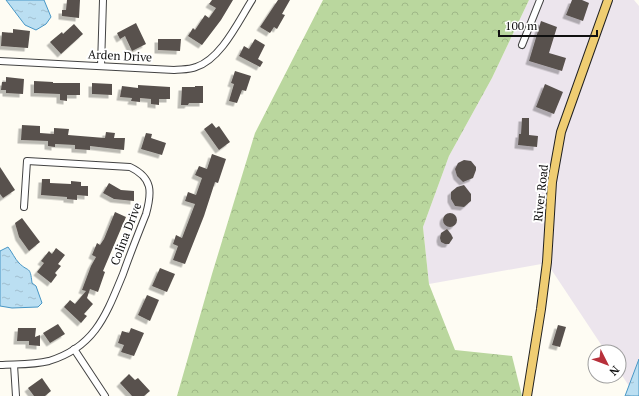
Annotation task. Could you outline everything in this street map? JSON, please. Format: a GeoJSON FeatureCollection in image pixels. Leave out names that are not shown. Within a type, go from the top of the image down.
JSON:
{"type":"FeatureCollection","features":[{"type":"Feature","properties":{"kind":"main road","name":"River Road"},"geometry":{"type":"LineString","coordinates":[[527,396],[542,301],[547,262],[552,182],[561,132],[608,0]]}},
{"type":"Feature","properties":{"kind":"street"},"geometry":{"type":"LineString","coordinates":[[101,66],[103,0]]}},
{"type":"Feature","properties":{"kind":"street","name":"Arden Drive"},"geometry":{"type":"LineString","coordinates":[[0,61],[174,70],[195,68],[210,60],[220,50],[252,0]]}},
{"type":"Feature","properties":{"kind":"street"},"geometry":{"type":"LineString","coordinates":[[522,45],[540,0]]}},
{"type":"Feature","properties":{"kind":"street","name":"Colina Drive"},"geometry":{"type":"LineString","coordinates":[[0,365],[41,363],[50,360],[74,349],[88,339],[96,330],[106,314],[146,214],[151,199],[151,193],[146,179],[130,167],[27,161],[24,207]]}},
{"type":"Feature","properties":{"kind":"street"},"geometry":{"type":"LineString","coordinates":[[74,349],[105,396]]}},
{"type":"Feature","properties":{"kind":"street"},"geometry":{"type":"LineString","coordinates":[[14,365],[16,396]]}},
{"type":"Feature","properties":{"kind":"shaded area"},"geometry":{"type":"Polygon","coordinates":[[[529,0],[634,0],[639,6],[639,359],[629,386],[627,383],[627,344],[601,344],[547,263],[429,284],[423,227],[449,156],[492,78],[529,0]]]}},
{"type":"Feature","properties":{"kind":"green space"},"geometry":{"type":"Polygon","coordinates":[[[323,0],[529,0],[492,78],[449,156],[423,227],[429,284],[455,350],[512,356],[522,396],[177,396],[255,133],[323,0]]]}},
{"type":"Feature","properties":{"kind":"water"},"geometry":{"type":"Polygon","coordinates":[[[6,0],[44,0],[51,17],[46,24],[36,30],[25,25],[6,0]]]}},
{"type":"Feature","properties":{"kind":"water"},"geometry":{"type":"Polygon","coordinates":[[[8,247],[22,266],[30,271],[32,283],[36,286],[42,303],[38,307],[12,308],[0,306],[0,251],[8,247]]]}},
{"type":"Feature","properties":{"kind":"water"},"geometry":{"type":"Polygon","coordinates":[[[639,359],[639,396],[625,396],[639,359]]]}},
{"type":"Feature","properties":{"kind":"building"},"geometry":{"type":"Polygon","coordinates":[[[67,0],[80,0],[79,18],[62,16],[62,10],[66,10],[67,0]]]}},
{"type":"Feature","properties":{"kind":"building"},"geometry":{"type":"Polygon","coordinates":[[[212,0],[233,0],[221,20],[202,45],[188,36],[193,28],[195,30],[205,15],[209,18],[216,8],[209,4],[212,0]]]}},
{"type":"Feature","properties":{"kind":"building"},"geometry":{"type":"Polygon","coordinates":[[[278,0],[290,0],[282,14],[285,15],[277,29],[274,27],[270,33],[260,27],[278,0]]]}},
{"type":"Feature","properties":{"kind":"building"},"geometry":{"type":"Polygon","coordinates":[[[572,0],[582,0],[589,3],[583,21],[566,15],[572,0]]]}},
{"type":"Feature","properties":{"kind":"building"},"geometry":{"type":"Polygon","coordinates":[[[541,21],[557,27],[549,53],[566,58],[562,71],[529,61],[541,21]]]}},
{"type":"Feature","properties":{"kind":"building"},"geometry":{"type":"Polygon","coordinates":[[[136,23],[146,44],[132,51],[125,36],[120,39],[117,33],[136,23]]]}},
{"type":"Feature","properties":{"kind":"building"},"geometry":{"type":"Polygon","coordinates":[[[74,24],[83,34],[61,54],[50,42],[62,32],[63,34],[74,24]]]}},
{"type":"Feature","properties":{"kind":"building"},"geometry":{"type":"Polygon","coordinates":[[[13,29],[30,31],[28,48],[1,46],[2,32],[13,33],[13,29]]]}},
{"type":"Feature","properties":{"kind":"building"},"geometry":{"type":"Polygon","coordinates":[[[158,39],[181,39],[180,51],[158,50],[158,39]]]}},
{"type":"Feature","properties":{"kind":"building"},"geometry":{"type":"Polygon","coordinates":[[[255,39],[265,45],[258,59],[263,62],[260,67],[239,56],[244,46],[249,49],[255,39]]]}},
{"type":"Feature","properties":{"kind":"building"},"geometry":{"type":"Polygon","coordinates":[[[235,71],[251,76],[246,91],[242,90],[237,103],[229,101],[234,84],[231,83],[235,71]]]}},
{"type":"Feature","properties":{"kind":"building"},"geometry":{"type":"Polygon","coordinates":[[[6,77],[24,79],[23,94],[6,93],[6,90],[1,90],[2,82],[6,82],[6,77]]]}},
{"type":"Feature","properties":{"kind":"building"},"geometry":{"type":"Polygon","coordinates":[[[34,81],[80,83],[80,95],[67,95],[67,101],[60,100],[60,94],[34,93],[34,81]]]}},
{"type":"Feature","properties":{"kind":"building"},"geometry":{"type":"Polygon","coordinates":[[[92,83],[112,84],[112,95],[92,94],[92,83]]]}},
{"type":"Feature","properties":{"kind":"building"},"geometry":{"type":"Polygon","coordinates":[[[545,84],[563,92],[554,114],[536,107],[545,84]]]}},
{"type":"Feature","properties":{"kind":"building"},"geometry":{"type":"Polygon","coordinates":[[[138,85],[170,87],[170,99],[159,99],[159,105],[151,104],[151,99],[140,98],[140,102],[131,101],[132,98],[120,97],[122,86],[138,88],[138,85]]]}},
{"type":"Feature","properties":{"kind":"building"},"geometry":{"type":"Polygon","coordinates":[[[203,86],[203,103],[189,103],[188,105],[181,105],[182,87],[203,86]]]}},
{"type":"Feature","properties":{"kind":"building"},"geometry":{"type":"Polygon","coordinates":[[[522,118],[529,118],[529,135],[538,136],[537,147],[518,145],[519,134],[521,134],[522,118]]]}},
{"type":"Feature","properties":{"kind":"building"},"geometry":{"type":"Polygon","coordinates":[[[212,123],[216,128],[219,126],[230,142],[219,150],[204,129],[212,123]]]}},
{"type":"Feature","properties":{"kind":"building"},"geometry":{"type":"Polygon","coordinates":[[[22,125],[40,126],[40,133],[54,134],[54,128],[69,129],[68,135],[105,138],[106,132],[115,133],[114,138],[125,138],[124,150],[90,146],[90,150],[75,149],[75,145],[55,144],[55,147],[48,146],[48,141],[21,140],[22,125]]]}},
{"type":"Feature","properties":{"kind":"building"},"geometry":{"type":"Polygon","coordinates":[[[146,133],[152,134],[151,138],[166,143],[162,155],[141,149],[146,133]]]}},
{"type":"Feature","properties":{"kind":"building"},"geometry":{"type":"Polygon","coordinates":[[[212,154],[226,159],[218,183],[215,182],[204,216],[185,264],[173,260],[178,246],[173,244],[176,235],[182,238],[195,204],[185,201],[188,192],[196,195],[202,178],[195,175],[199,166],[207,169],[212,154]]]}},
{"type":"Feature","properties":{"kind":"building"},"geometry":{"type":"Polygon","coordinates":[[[464,160],[471,161],[476,167],[476,170],[473,178],[463,182],[457,176],[455,169],[458,163],[464,160]]]}},
{"type":"Feature","properties":{"kind":"building"},"geometry":{"type":"Polygon","coordinates":[[[0,167],[15,190],[3,198],[0,194],[0,167]]]}},
{"type":"Feature","properties":{"kind":"building"},"geometry":{"type":"Polygon","coordinates":[[[42,179],[50,179],[50,183],[71,184],[71,181],[81,182],[81,186],[88,186],[88,196],[77,195],[77,200],[67,199],[67,197],[41,195],[42,179]]]}},
{"type":"Feature","properties":{"kind":"building"},"geometry":{"type":"Polygon","coordinates":[[[109,183],[121,190],[134,191],[134,201],[114,199],[103,193],[109,183]]]}},
{"type":"Feature","properties":{"kind":"building"},"geometry":{"type":"Polygon","coordinates":[[[464,185],[471,194],[471,201],[464,207],[455,206],[451,199],[451,192],[457,187],[464,185]]]}},
{"type":"Feature","properties":{"kind":"building"},"geometry":{"type":"Polygon","coordinates":[[[115,212],[126,217],[103,271],[105,272],[98,292],[90,289],[87,298],[93,304],[84,314],[87,316],[81,323],[64,307],[70,300],[75,304],[86,291],[82,290],[96,257],[92,255],[97,243],[100,245],[104,239],[115,212]]]}},
{"type":"Feature","properties":{"kind":"building"},"geometry":{"type":"Polygon","coordinates":[[[450,213],[455,215],[457,220],[455,225],[450,227],[445,225],[443,220],[445,215],[450,213]]]}},
{"type":"Feature","properties":{"kind":"building"},"geometry":{"type":"Polygon","coordinates":[[[22,218],[40,242],[29,251],[19,237],[15,223],[22,218]]]}},
{"type":"Feature","properties":{"kind":"building"},"geometry":{"type":"Polygon","coordinates":[[[447,229],[453,238],[449,244],[445,244],[441,242],[440,238],[441,233],[447,229]]]}},
{"type":"Feature","properties":{"kind":"building"},"geometry":{"type":"Polygon","coordinates":[[[56,248],[65,255],[58,264],[61,266],[55,273],[57,275],[51,283],[37,272],[44,263],[41,261],[49,251],[52,254],[56,248]]]}},
{"type":"Feature","properties":{"kind":"building"},"geometry":{"type":"Polygon","coordinates":[[[160,268],[175,274],[167,292],[152,286],[160,268]]]}},
{"type":"Feature","properties":{"kind":"building"},"geometry":{"type":"Polygon","coordinates":[[[147,295],[159,300],[150,321],[138,315],[147,295]]]}},
{"type":"Feature","properties":{"kind":"building"},"geometry":{"type":"Polygon","coordinates":[[[58,324],[65,334],[50,343],[43,333],[58,324]]]}},
{"type":"Feature","properties":{"kind":"building"},"geometry":{"type":"Polygon","coordinates":[[[558,325],[566,327],[560,347],[552,345],[558,325]]]}},
{"type":"Feature","properties":{"kind":"building"},"geometry":{"type":"Polygon","coordinates":[[[18,328],[36,328],[35,337],[40,335],[40,346],[29,345],[29,341],[17,341],[18,328]]]}},
{"type":"Feature","properties":{"kind":"building"},"geometry":{"type":"Polygon","coordinates":[[[131,328],[144,333],[134,356],[121,352],[124,345],[118,343],[122,331],[129,333],[131,328]]]}},
{"type":"Feature","properties":{"kind":"building"},"geometry":{"type":"Polygon","coordinates":[[[129,374],[135,380],[138,378],[150,391],[144,396],[132,396],[120,383],[129,374]]]}},
{"type":"Feature","properties":{"kind":"building"},"geometry":{"type":"Polygon","coordinates":[[[42,378],[51,391],[45,396],[34,396],[28,388],[42,378]]]}}]}
